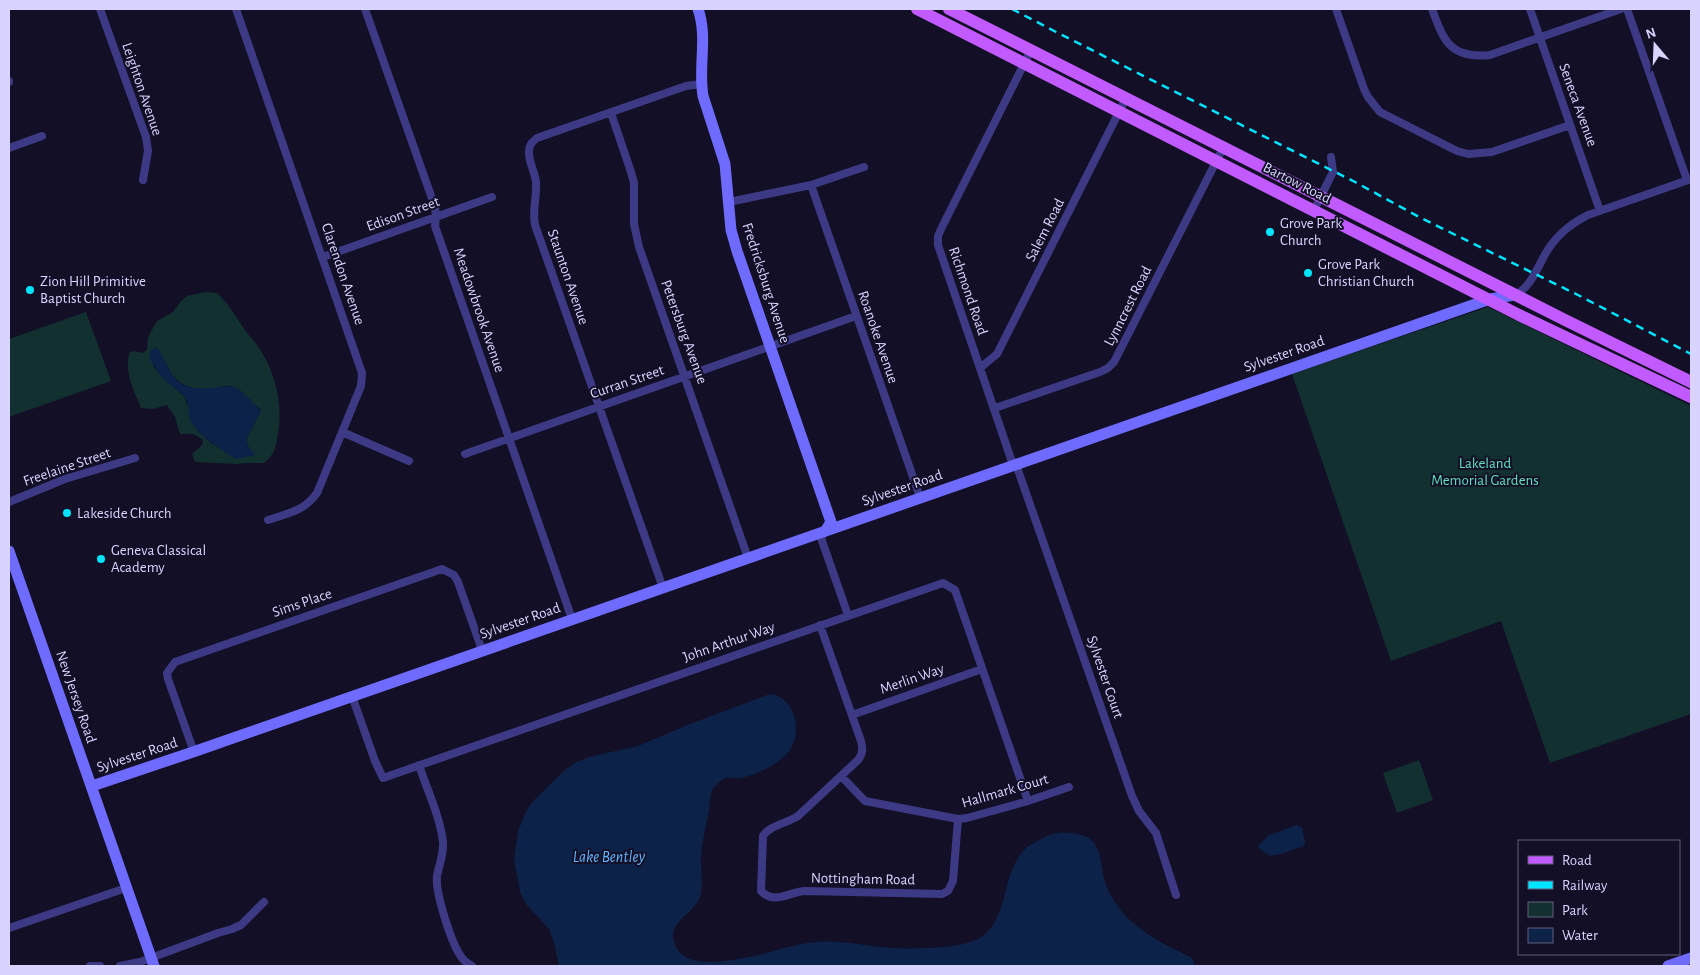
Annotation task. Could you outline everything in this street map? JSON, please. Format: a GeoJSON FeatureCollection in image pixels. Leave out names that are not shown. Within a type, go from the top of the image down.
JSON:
{"type":"FeatureCollection","features":[{"type":"Feature","properties":{"kind":"main road","name":"Bartow Road"},"geometry":{"type":"LineString","coordinates":[[916,9],[1519,315],[1691,397]]}},
{"type":"Feature","properties":{"kind":"main road","name":"Bartow Road"},"geometry":{"type":"LineString","coordinates":[[949,9],[1691,382]]}},
{"type":"Feature","properties":{"kind":"street","name":"Leighton Avenue"},"geometry":{"type":"LineString","coordinates":[[100,9],[146,137],[148,151],[143,180]]}},
{"type":"Feature","properties":{"kind":"street","name":"Clarendon Avenue"},"geometry":{"type":"LineString","coordinates":[[236,9],[362,373],[361,386],[317,493],[310,503],[300,510],[268,520]]}},
{"type":"Feature","properties":{"kind":"street","name":"Meadowbrook Avenue"},"geometry":{"type":"LineString","coordinates":[[365,9],[435,207],[435,226],[572,619]]}},
{"type":"Feature","properties":{"kind":"street","name":"Fredricksburg Avenue"},"geometry":{"type":"LineString","coordinates":[[698,9],[703,23],[701,84],[708,112],[724,158],[731,230],[831,522],[826,530]]}},
{"type":"Feature","properties":{"kind":"street"},"geometry":{"type":"LineString","coordinates":[[1336,9],[1364,89],[1373,105],[1380,112],[1457,151],[1468,154],[1492,152],[1570,125]]}},
{"type":"Feature","properties":{"kind":"street"},"geometry":{"type":"LineString","coordinates":[[1432,9],[1448,44],[1461,53],[1474,56],[1490,55],[1621,9]]}},
{"type":"Feature","properties":{"kind":"street","name":"Seneca Avenue"},"geometry":{"type":"LineString","coordinates":[[1530,9],[1600,211]]}},
{"type":"Feature","properties":{"kind":"street"},"geometry":{"type":"LineString","coordinates":[[1515,295],[1528,285],[1549,248],[1566,229],[1588,215],[1689,180],[1627,9]]}},
{"type":"Feature","properties":{"kind":"street","name":"Richmond Road"},"geometry":{"type":"LineString","coordinates":[[1015,464],[1011,459],[942,257],[938,236],[1031,50]]}},
{"type":"Feature","properties":{"kind":"street","name":"Staunton Avenue"},"geometry":{"type":"LineString","coordinates":[[663,588],[536,225],[533,209],[536,183],[528,155],[532,142],[537,138],[686,86],[701,84]]}},
{"type":"Feature","properties":{"kind":"street","name":"Salem Road"},"geometry":{"type":"LineString","coordinates":[[980,368],[997,354],[1126,98]]}},
{"type":"Feature","properties":{"kind":"street","name":"Petersburg Avenue"},"geometry":{"type":"LineString","coordinates":[[611,112],[632,172],[635,235],[748,558]]}},
{"type":"Feature","properties":{"kind":"street"},"geometry":{"type":"LineString","coordinates":[[9,148],[42,136]]}},
{"type":"Feature","properties":{"kind":"street","name":"Lynncrest Road"},"geometry":{"type":"LineString","coordinates":[[995,408],[1100,372],[1114,362],[1223,148]]}},
{"type":"Feature","properties":{"kind":"street"},"geometry":{"type":"LineString","coordinates":[[1314,210],[1333,172],[1331,157]]}},
{"type":"Feature","properties":{"kind":"street"},"geometry":{"type":"LineString","coordinates":[[729,202],[811,185],[864,167]]}},
{"type":"Feature","properties":{"kind":"street","name":"Roanoke Avenue"},"geometry":{"type":"LineString","coordinates":[[811,185],[920,497]]}},
{"type":"Feature","properties":{"kind":"street","name":"Edison Street"},"geometry":{"type":"LineString","coordinates":[[323,257],[492,197]]}},
{"type":"Feature","properties":{"kind":"street","name":"Sylvester Road"},"geometry":{"type":"LineString","coordinates":[[92,786],[1490,299],[1515,295]]}},
{"type":"Feature","properties":{"kind":"street","name":"Curran Street"},"geometry":{"type":"LineString","coordinates":[[465,454],[856,316]]}},
{"type":"Feature","properties":{"kind":"street"},"geometry":{"type":"LineString","coordinates":[[342,432],[409,461]]}},
{"type":"Feature","properties":{"kind":"street","name":"Freelaine Street"},"geometry":{"type":"LineString","coordinates":[[9,502],[65,479],[135,458]]}},
{"type":"Feature","properties":{"kind":"street","name":"Sylvester Court"},"geometry":{"type":"LineString","coordinates":[[1015,464],[1132,796],[1139,811],[1156,833],[1176,895]]}},
{"type":"Feature","properties":{"kind":"street"},"geometry":{"type":"LineString","coordinates":[[826,530],[821,538],[848,615]]}},
{"type":"Feature","properties":{"kind":"street","name":"New Jersey Road"},"geometry":{"type":"LineString","coordinates":[[9,551],[153,962]]}},
{"type":"Feature","properties":{"kind":"street","name":"Sims Place"},"geometry":{"type":"LineString","coordinates":[[194,752],[167,673],[175,662],[442,569],[454,575],[458,582],[482,650]]}},
{"type":"Feature","properties":{"kind":"street","name":"John Arthur Way"},"geometry":{"type":"LineString","coordinates":[[352,696],[383,778],[943,583],[955,590],[1028,801]]}},
{"type":"Feature","properties":{"kind":"street","name":"Nottingham Road"},"geometry":{"type":"LineString","coordinates":[[820,625],[863,748],[862,754],[858,760],[798,816],[766,830],[763,836],[761,891],[765,896],[778,898],[798,891],[942,894],[948,891],[953,881],[958,819]]}},
{"type":"Feature","properties":{"kind":"street","name":"Merlin Way"},"geometry":{"type":"LineString","coordinates":[[852,715],[982,669]]}},
{"type":"Feature","properties":{"kind":"street"},"geometry":{"type":"LineString","coordinates":[[418,765],[441,832],[443,844],[437,876],[439,898],[456,948],[463,960],[472,966]]}},
{"type":"Feature","properties":{"kind":"street","name":"Hallmark Court"},"geometry":{"type":"LineString","coordinates":[[841,776],[865,801],[958,819],[1028,801],[1069,786]]}},
{"type":"Feature","properties":{"kind":"street"},"geometry":{"type":"LineString","coordinates":[[9,928],[126,888]]}},
{"type":"Feature","properties":{"kind":"street"},"geometry":{"type":"LineString","coordinates":[[120,966],[153,962],[218,933],[232,929],[241,924],[264,902]]}},
{"type":"Feature","properties":{"kind":"street"},"geometry":{"type":"LineString","coordinates":[[1668,966],[1691,958]]}},
{"type":"Feature","properties":{"kind":"street"},"geometry":{"type":"LineString","coordinates":[[90,966],[100,966]]}},
{"type":"Feature","properties":{"kind":"green space"},"geometry":{"type":"Polygon","coordinates":[[[205,292],[217,293],[229,306],[259,348],[271,370],[280,412],[276,446],[271,456],[264,463],[195,462],[192,454],[202,445],[203,440],[192,434],[180,434],[175,417],[167,405],[153,409],[141,408],[129,373],[128,359],[130,352],[143,353],[147,350],[148,337],[157,321],[173,312],[187,296],[205,292]],[[165,361],[153,366],[161,376],[184,396],[197,430],[212,444],[253,453],[246,440],[261,410],[234,387],[203,389],[188,387],[177,380],[165,361]]]}},
{"type":"Feature","properties":{"kind":"green space","name":"Lakeland Memorial Gardens"},"geometry":{"type":"Polygon","coordinates":[[[1488,307],[1691,406],[1691,714],[1550,763],[1501,621],[1391,661],[1292,374],[1488,307]]]}},
{"type":"Feature","properties":{"kind":"green space"},"geometry":{"type":"Polygon","coordinates":[[[86,312],[111,381],[9,417],[9,339],[86,312]]]}},
{"type":"Feature","properties":{"kind":"green space"},"geometry":{"type":"Polygon","coordinates":[[[1419,760],[1433,800],[1397,813],[1383,773],[1419,760]]]}},
{"type":"Feature","properties":{"kind":"water"},"geometry":{"type":"Polygon","coordinates":[[[156,347],[177,381],[189,387],[197,388],[233,387],[244,394],[261,411],[246,440],[255,455],[236,459],[201,434],[190,420],[188,403],[185,397],[155,369],[149,357],[151,350],[156,347]]]}},
{"type":"Feature","properties":{"kind":"water","name":"Lake Bentley"},"geometry":{"type":"Polygon","coordinates":[[[770,694],[779,697],[792,710],[796,730],[795,740],[785,756],[770,767],[747,777],[724,779],[712,790],[703,840],[700,898],[677,924],[673,933],[674,942],[679,951],[686,957],[695,961],[718,962],[816,942],[835,942],[890,948],[929,948],[960,945],[978,939],[988,931],[995,921],[1017,860],[1025,849],[1046,836],[1056,833],[1073,833],[1084,836],[1094,843],[1099,853],[1104,880],[1111,896],[1127,918],[1168,946],[1192,958],[1195,966],[559,966],[549,929],[526,904],[520,892],[514,859],[518,831],[527,810],[534,800],[566,769],[576,762],[589,757],[638,746],[770,694]]]}},
{"type":"Feature","properties":{"kind":"water"},"geometry":{"type":"Polygon","coordinates":[[[1297,825],[1302,828],[1305,841],[1304,846],[1270,856],[1258,846],[1269,835],[1297,825]]]}},
{"type":"Feature","properties":{"kind":"railway"},"geometry":{"type":"LineString","coordinates":[[1012,9],[1691,354]]}},
{"type":"Feature","properties":{"kind":"place","name":"Grove Park Church"},"geometry":{"type":"Point","coordinates":[1270,232]}},
{"type":"Feature","properties":{"kind":"place","name":"Grove Park Christian Church"},"geometry":{"type":"Point","coordinates":[1308,273]}},
{"type":"Feature","properties":{"kind":"place","name":"Zion Hill Primitive Baptist Church"},"geometry":{"type":"Point","coordinates":[30,290]}},
{"type":"Feature","properties":{"kind":"place","name":"Lakeside Church"},"geometry":{"type":"Point","coordinates":[67,513]}},
{"type":"Feature","properties":{"kind":"place","name":"Geneva Classical Academy"},"geometry":{"type":"Point","coordinates":[101,559]}}]}
